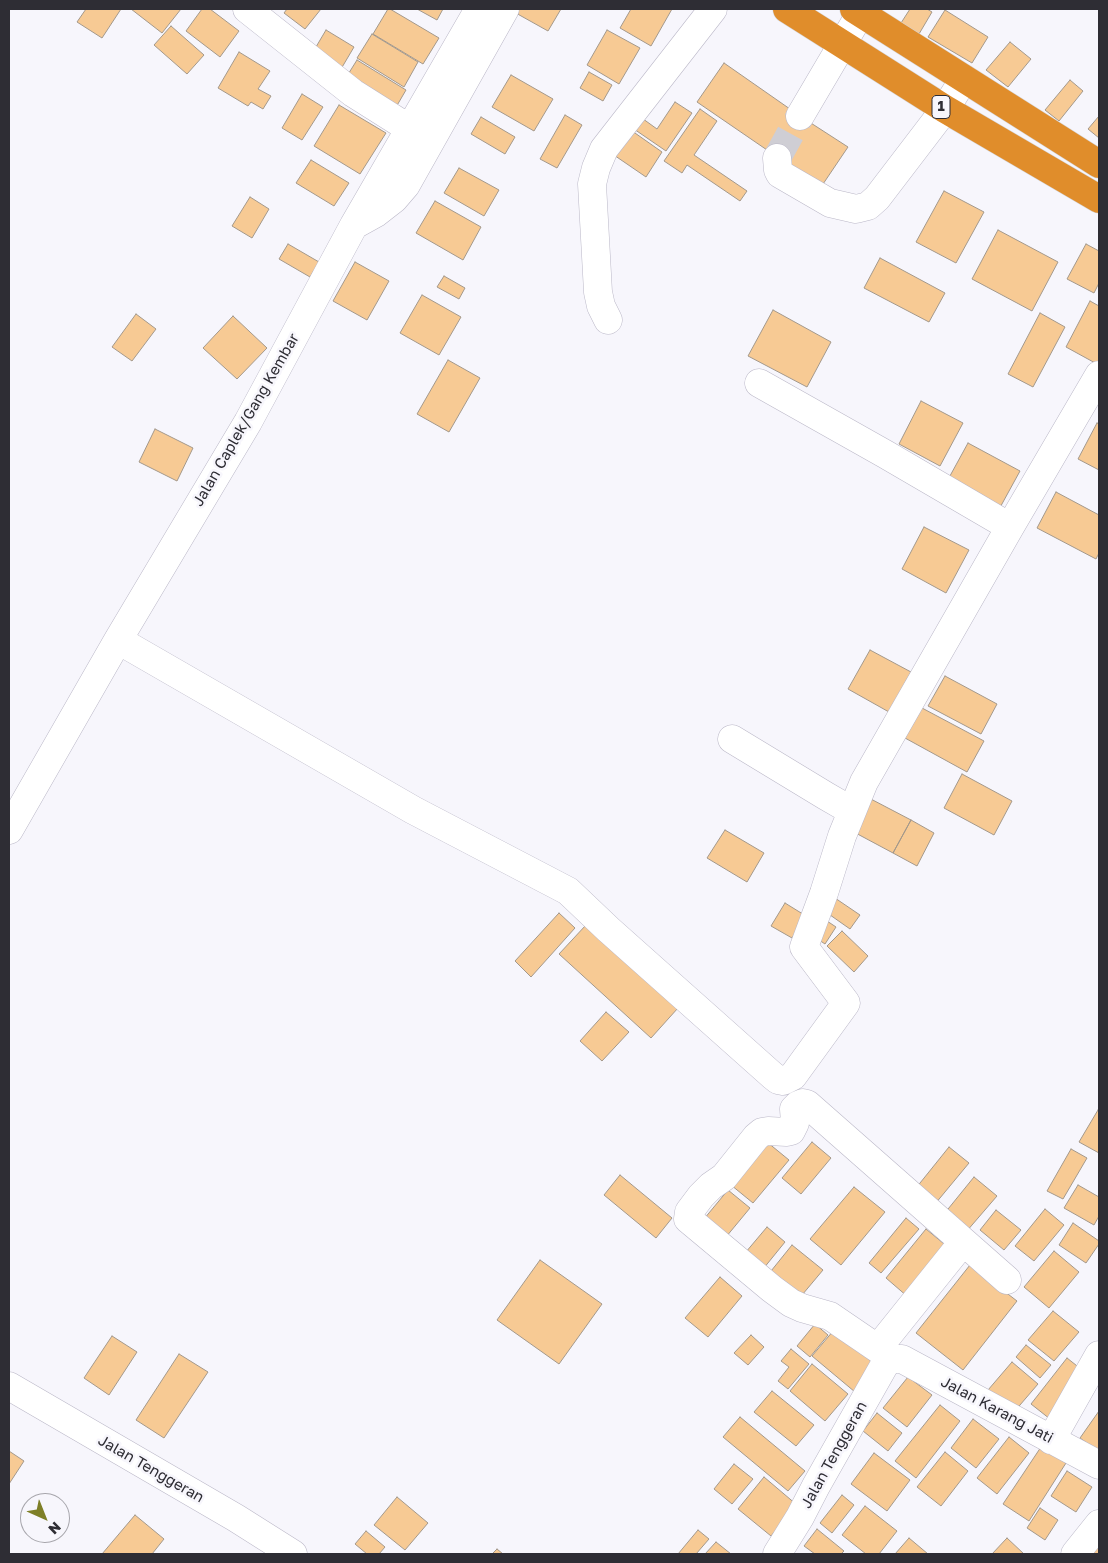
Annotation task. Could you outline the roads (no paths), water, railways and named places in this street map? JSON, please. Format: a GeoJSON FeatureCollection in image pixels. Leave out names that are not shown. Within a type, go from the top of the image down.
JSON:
{"type":"FeatureCollection","features":[{"type":"Feature","properties":{"kind":"highway","name":"1"},"geometry":{"type":"LineString","coordinates":[[787,9],[945,109],[1099,199]]}},
{"type":"Feature","properties":{"kind":"highway","name":"1"},"geometry":{"type":"LineString","coordinates":[[859,10],[1099,164]]}},
{"type":"Feature","properties":{"kind":"highway"},"geometry":{"type":"LineString","coordinates":[[1037,163],[1052,135]]}},
{"type":"Feature","properties":{"kind":"street"},"geometry":{"type":"LineString","coordinates":[[247,9],[353,93],[410,129]]}},
{"type":"Feature","properties":{"kind":"street","name":"Jalan Caplek/Gang Kembar"},"geometry":{"type":"LineString","coordinates":[[9,830],[118,640],[248,422],[354,225],[479,9]]}},
{"type":"Feature","properties":{"kind":"street"},"geometry":{"type":"LineString","coordinates":[[354,225],[376,214],[406,186],[505,9]]}},
{"type":"Feature","properties":{"kind":"street"},"geometry":{"type":"LineString","coordinates":[[608,320],[601,306],[598,292],[592,184],[596,168],[604,149],[713,9]]}},
{"type":"Feature","properties":{"kind":"street"},"geometry":{"type":"LineString","coordinates":[[800,116],[859,10]]}},
{"type":"Feature","properties":{"kind":"street"},"geometry":{"type":"LineString","coordinates":[[777,158],[780,174],[830,203],[856,209],[868,206],[877,198],[945,109],[964,79]]}},
{"type":"Feature","properties":{"kind":"street"},"geometry":{"type":"LineString","coordinates":[[118,640],[413,810],[568,891],[778,1080],[783,1081],[793,1076],[846,1003],[804,947],[852,810],[864,782],[1099,375]]}},
{"type":"Feature","properties":{"kind":"street"},"geometry":{"type":"LineString","coordinates":[[760,382],[1010,527]]}},
{"type":"Feature","properties":{"kind":"street"},"geometry":{"type":"LineString","coordinates":[[732,739],[852,810]]}},
{"type":"Feature","properties":{"kind":"street","name":"Jalan Karang Jati"},"geometry":{"type":"LineString","coordinates":[[963,1242],[807,1104],[803,1103],[798,1104],[794,1109],[794,1123],[791,1130],[787,1132],[762,1132],[756,1137],[724,1177],[701,1196],[689,1212],[688,1219],[791,1303],[830,1316],[886,1353],[902,1359],[1099,1464]]}},
{"type":"Feature","properties":{"kind":"street"},"geometry":{"type":"LineString","coordinates":[[963,1242],[1007,1280]]}},
{"type":"Feature","properties":{"kind":"street","name":"Jalan Tenggeran"},"geometry":{"type":"LineString","coordinates":[[777,1554],[800,1517],[885,1364],[886,1353],[963,1242]]}},
{"type":"Feature","properties":{"kind":"street"},"geometry":{"type":"LineString","coordinates":[[1052,1440],[1099,1355]]}},
{"type":"Feature","properties":{"kind":"street","name":"Jalan Tenggeran"},"geometry":{"type":"LineString","coordinates":[[9,1386],[236,1518],[293,1554]]}},
{"type":"Feature","properties":{"kind":"street"},"geometry":{"type":"LineString","coordinates":[[1075,1554],[1099,1524]]}},
{"type":"Feature","properties":{"kind":"tunnel"},"geometry":{"type":"LineString","coordinates":[[777,158],[800,116]]}}]}
